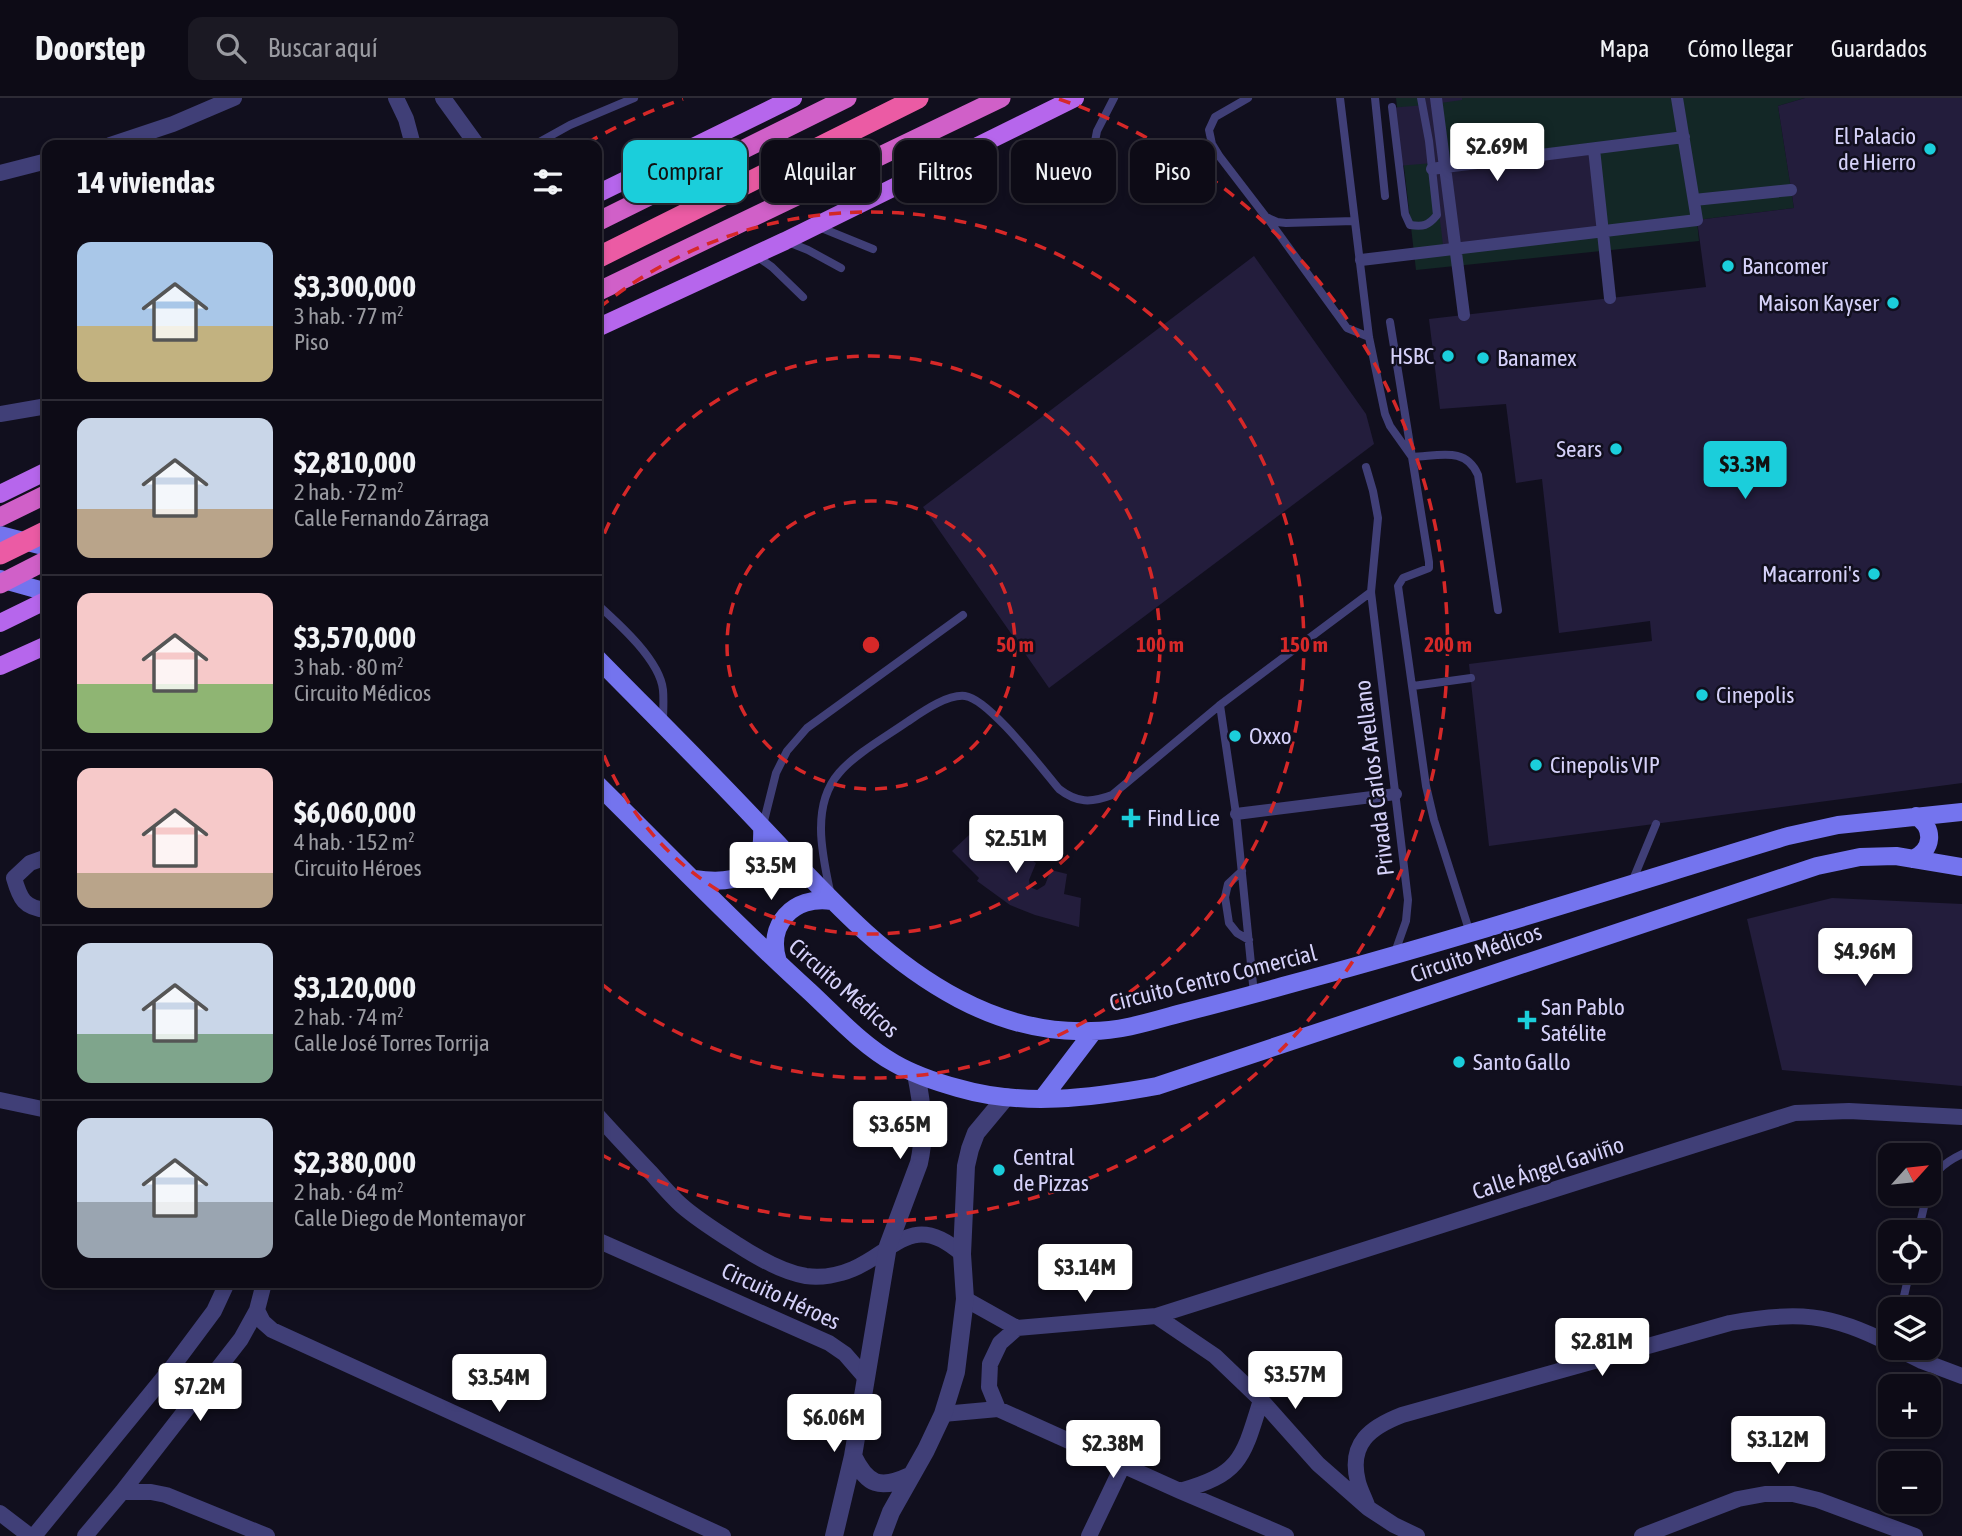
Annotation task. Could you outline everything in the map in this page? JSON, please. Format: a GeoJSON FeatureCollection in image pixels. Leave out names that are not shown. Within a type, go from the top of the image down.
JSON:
{"type":"FeatureCollection","features":[{"type":"Feature","properties":{"kind":"highway"},"geometry":{"type":"LineString","coordinates":[[602,220],[847,98]]}},
{"type":"Feature","properties":{"kind":"highway"},"geometry":{"type":"LineString","coordinates":[[602,256],[918,98]]}},
{"type":"Feature","properties":{"kind":"highway"},"geometry":{"type":"LineString","coordinates":[[602,290],[1002,98]]}},
{"type":"Feature","properties":{"kind":"highway"},"geometry":{"type":"LineString","coordinates":[[0,517],[42,497]]}},
{"type":"Feature","properties":{"kind":"highway"},"geometry":{"type":"LineString","coordinates":[[0,554],[42,533]]}},
{"type":"Feature","properties":{"kind":"highway"},"geometry":{"type":"LineString","coordinates":[[0,582],[42,562]]}},
{"type":"Feature","properties":{"kind":"main road"},"geometry":{"type":"LineString","coordinates":[[602,192],[793,98]]}},
{"type":"Feature","properties":{"kind":"main road"},"geometry":{"type":"LineString","coordinates":[[602,326],[785,241],[1076,98]]}},
{"type":"Feature","properties":{"kind":"main road"},"geometry":{"type":"LineString","coordinates":[[0,494],[42,473]]}},
{"type":"Feature","properties":{"kind":"main road"},"geometry":{"type":"LineString","coordinates":[[0,535],[42,546]]}},
{"type":"Feature","properties":{"kind":"main road"},"geometry":{"type":"LineString","coordinates":[[0,582],[42,591]]}},
{"type":"Feature","properties":{"kind":"main road"},"geometry":{"type":"LineString","coordinates":[[0,623],[42,602]]}},
{"type":"Feature","properties":{"kind":"main road"},"geometry":{"type":"LineString","coordinates":[[0,666],[42,647]]}},
{"type":"Feature","properties":{"kind":"main road","name":"Circuito Centro Comercial"},"geometry":{"type":"LineString","coordinates":[[602,664],[832,901],[876,942],[920,977],[961,1000],[1001,1017],[1056,1030],[1093,1031],[1146,1023],[1394,957],[1788,836],[1838,825],[1962,812]]}},
{"type":"Feature","properties":{"kind":"main road","name":"Circuito Médicos"},"geometry":{"type":"LineString","coordinates":[[602,789],[778,962],[871,1047],[916,1074],[959,1089],[1006,1097],[1042,1099],[1107,1095],[1157,1086],[1817,866],[1860,857],[1896,856],[1962,866]]}},
{"type":"Feature","properties":{"kind":"main road"},"geometry":{"type":"LineString","coordinates":[[1913,859],[1924,852],[1930,840],[1927,826],[1916,816]]}},
{"type":"Feature","properties":{"kind":"main road"},"geometry":{"type":"LineString","coordinates":[[694,879],[730,881],[750,870],[761,849],[762,827]]}},
{"type":"Feature","properties":{"kind":"main road"},"geometry":{"type":"LineString","coordinates":[[778,962],[775,934],[785,916],[802,903],[813,900],[832,901]]}},
{"type":"Feature","properties":{"kind":"main road"},"geometry":{"type":"LineString","coordinates":[[1042,1099],[1093,1031]]}},
{"type":"Feature","properties":{"kind":"street"},"geometry":{"type":"LineString","coordinates":[[125,140],[173,124],[234,98]]}},
{"type":"Feature","properties":{"kind":"street"},"geometry":{"type":"LineString","coordinates":[[396,98],[412,140]]}},
{"type":"Feature","properties":{"kind":"street"},"geometry":{"type":"LineString","coordinates":[[443,98],[473,140]]}},
{"type":"Feature","properties":{"kind":"street"},"geometry":{"type":"LineString","coordinates":[[1436,98],[1438,168],[1455,248],[1464,316]]}},
{"type":"Feature","properties":{"kind":"street"},"geometry":{"type":"LineString","coordinates":[[1361,260],[1697,220],[1677,98]]}},
{"type":"Feature","properties":{"kind":"street"},"geometry":{"type":"LineString","coordinates":[[1438,168],[1684,137]]}},
{"type":"Feature","properties":{"kind":"street"},"geometry":{"type":"LineString","coordinates":[[1594,149],[1611,298]]}},
{"type":"Feature","properties":{"kind":"street"},"geometry":{"type":"LineString","coordinates":[[0,173],[42,162]]}},
{"type":"Feature","properties":{"kind":"street"},"geometry":{"type":"LineString","coordinates":[[602,186],[622,183]]}},
{"type":"Feature","properties":{"kind":"street"},"geometry":{"type":"LineString","coordinates":[[1694,201],[1791,190]]}},
{"type":"Feature","properties":{"kind":"street"},"geometry":{"type":"LineString","coordinates":[[0,414],[42,407]]}},
{"type":"Feature","properties":{"kind":"street"},"geometry":{"type":"LineString","coordinates":[[1236,814],[1396,794]]}},
{"type":"Feature","properties":{"kind":"street"},"geometry":{"type":"LineString","coordinates":[[42,859],[30,863],[14,878],[19,896],[34,909],[42,910]]}},
{"type":"Feature","properties":{"kind":"street"},"geometry":{"type":"LineString","coordinates":[[834,1536],[853,1456],[888,1247],[922,1149],[922,1107],[916,1074]]}},
{"type":"Feature","properties":{"kind":"street"},"geometry":{"type":"LineString","coordinates":[[882,1536],[891,1512],[926,1450],[943,1413],[956,1372],[965,1299],[962,1254],[966,1166],[976,1133],[1006,1097]]}},
{"type":"Feature","properties":{"kind":"street"},"geometry":{"type":"LineString","coordinates":[[0,1100],[42,1109]]}},
{"type":"Feature","properties":{"kind":"street","name":"Calle Ángel Gaviño"},"geometry":{"type":"LineString","coordinates":[[1156,1316],[1795,1113],[1849,1111],[1962,1117]]}},
{"type":"Feature","properties":{"kind":"street"},"geometry":{"type":"LineString","coordinates":[[602,1120],[681,1205],[741,1248],[776,1266],[805,1275],[835,1275],[853,1269],[898,1240],[927,1235],[951,1245],[962,1254]]}},
{"type":"Feature","properties":{"kind":"street","name":"Circuito Héroes"},"geometry":{"type":"LineString","coordinates":[[602,1242],[829,1343],[845,1354],[865,1377]]}},
{"type":"Feature","properties":{"kind":"street"},"geometry":{"type":"LineString","coordinates":[[0,1513],[32,1536],[173,1366],[214,1311],[225,1288]]}},
{"type":"Feature","properties":{"kind":"street"},"geometry":{"type":"LineString","coordinates":[[85,1536],[241,1339],[257,1310],[263,1288]]}},
{"type":"Feature","properties":{"kind":"street"},"geometry":{"type":"LineString","coordinates":[[965,1299],[1017,1328],[1156,1316],[1215,1356],[1261,1400],[1318,1464],[1368,1508],[1417,1536]]}},
{"type":"Feature","properties":{"kind":"street"},"geometry":{"type":"LineString","coordinates":[[257,1310],[272,1331],[723,1536]]}},
{"type":"Feature","properties":{"kind":"street"},"geometry":{"type":"LineString","coordinates":[[1368,1508],[1357,1481],[1356,1460],[1360,1446],[1374,1428],[1402,1415],[1730,1323],[1766,1317],[1803,1316],[1833,1320],[1878,1338]]}},
{"type":"Feature","properties":{"kind":"street"},"geometry":{"type":"LineString","coordinates":[[998,1409],[989,1387],[990,1364],[1000,1343],[1017,1328]]}},
{"type":"Feature","properties":{"kind":"street"},"geometry":{"type":"LineString","coordinates":[[1920,1360],[1962,1376]]}},
{"type":"Feature","properties":{"kind":"street"},"geometry":{"type":"LineString","coordinates":[[1180,1491],[1214,1480],[1236,1464],[1261,1400]]}},
{"type":"Feature","properties":{"kind":"street"},"geometry":{"type":"LineString","coordinates":[[943,1413],[998,1409],[1276,1534]]}},
{"type":"Feature","properties":{"kind":"street"},"geometry":{"type":"LineString","coordinates":[[853,1456],[860,1471],[870,1480],[889,1483],[910,1476]]}},
{"type":"Feature","properties":{"kind":"street"},"geometry":{"type":"LineString","coordinates":[[1089,1536],[1123,1465]]}},
{"type":"Feature","properties":{"kind":"street"},"geometry":{"type":"LineString","coordinates":[[122,1492],[144,1491],[166,1495],[267,1536]]}},
{"type":"Feature","properties":{"kind":"street"},"geometry":{"type":"LineString","coordinates":[[1642,1536],[1738,1499],[1765,1494],[1793,1494],[1818,1500],[1915,1536]]}},
{"type":"Feature","properties":{"kind":"lane"},"geometry":{"type":"LineString","coordinates":[[543,140],[570,125],[634,98]]}},
{"type":"Feature","properties":{"kind":"lane"},"geometry":{"type":"LineString","coordinates":[[1096,140],[1097,131],[1114,98]]}},
{"type":"Feature","properties":{"kind":"lane"},"geometry":{"type":"LineString","coordinates":[[1248,98],[1214,117],[1209,130],[1212,144],[1347,328],[1369,338]]}},
{"type":"Feature","properties":{"kind":"lane"},"geometry":{"type":"LineString","coordinates":[[1340,98],[1369,338],[1385,414],[1412,457]]}},
{"type":"Feature","properties":{"kind":"lane"},"geometry":{"type":"LineString","coordinates":[[1375,98],[1385,196]]}},
{"type":"Feature","properties":{"kind":"lane"},"geometry":{"type":"LineString","coordinates":[[1392,107],[1405,214],[1410,225],[1423,227],[1437,215],[1438,168],[1421,98]]}},
{"type":"Feature","properties":{"kind":"lane"},"geometry":{"type":"LineString","coordinates":[[1266,217],[1286,223],[1354,221]]}},
{"type":"Feature","properties":{"kind":"lane"},"geometry":{"type":"LineString","coordinates":[[816,225],[873,249]]}},
{"type":"Feature","properties":{"kind":"lane"},"geometry":{"type":"LineString","coordinates":[[785,241],[841,268]]}},
{"type":"Feature","properties":{"kind":"lane"},"geometry":{"type":"LineString","coordinates":[[755,255],[772,267],[803,297]]}},
{"type":"Feature","properties":{"kind":"lane"},"geometry":{"type":"LineString","coordinates":[[1391,322],[1429,562],[1429,568],[1403,578],[1398,586],[1429,798],[1470,933]]}},
{"type":"Feature","properties":{"kind":"lane"},"geometry":{"type":"LineString","coordinates":[[1412,457],[1458,455],[1468,459],[1475,467],[1498,610]]}},
{"type":"Feature","properties":{"kind":"lane","name":"Privada Carlos Arellano"},"geometry":{"type":"LineString","coordinates":[[1366,467],[1378,518],[1371,592],[1408,900],[1406,921],[1394,957]]}},
{"type":"Feature","properties":{"kind":"lane"},"geometry":{"type":"LineString","coordinates":[[832,901],[821,852],[822,816],[829,788],[839,772],[866,751],[943,700],[964,696],[979,701],[1059,789],[1071,798],[1099,800],[1112,795],[1220,705],[1371,592]]}},
{"type":"Feature","properties":{"kind":"lane"},"geometry":{"type":"LineString","coordinates":[[602,608],[651,660],[663,687],[663,726]]}},
{"type":"Feature","properties":{"kind":"lane"},"geometry":{"type":"LineString","coordinates":[[762,827],[776,773],[787,751],[807,728],[963,615]]}},
{"type":"Feature","properties":{"kind":"lane"},"geometry":{"type":"LineString","coordinates":[[1413,686],[1471,678]]}},
{"type":"Feature","properties":{"kind":"lane"},"geometry":{"type":"LineString","coordinates":[[1220,705],[1236,814],[1254,994]]}},
{"type":"Feature","properties":{"kind":"lane"},"geometry":{"type":"LineString","coordinates":[[1631,884],[1656,824]]}},
{"type":"Feature","properties":{"kind":"lane"},"geometry":{"type":"LineString","coordinates":[[1242,871],[1228,884],[1225,897],[1229,923],[1237,933],[1249,940]]}},
{"type":"Feature","properties":{"kind":"lane"},"geometry":{"type":"LineString","coordinates":[[1941,1168],[1946,1162],[1962,1154]]}},
{"type":"Feature","properties":{"kind":"green space"},"geometry":{"type":"Polygon","coordinates":[[[1396,98],[1805,98],[1778,106],[1794,208],[1697,220],[1699,241],[1416,270],[1396,98]]]}},
{"type":"Feature","properties":{"kind":"building"},"geometry":{"type":"Polygon","coordinates":[[[1425,98],[1462,98],[1440,103],[1449,161],[1591,147],[1600,227],[1443,245],[1433,163],[1397,166],[1389,108],[1426,105],[1425,98]]]}},
{"type":"Feature","properties":{"kind":"building"},"geometry":{"type":"Polygon","coordinates":[[[1805,98],[1962,98],[1962,783],[1489,846],[1469,664],[1652,641],[1650,621],[1559,633],[1542,479],[1516,483],[1506,404],[1440,409],[1429,319],[1706,287],[1697,220],[1794,208],[1778,106],[1805,98]]]}},
{"type":"Feature","properties":{"kind":"building"},"geometry":{"type":"Polygon","coordinates":[[[1254,256],[1366,414],[1374,444],[1049,688],[923,507],[1254,256]]]}},
{"type":"Feature","properties":{"kind":"building"},"geometry":{"type":"Polygon","coordinates":[[[984,821],[1002,838],[1017,824],[1024,823],[1026,830],[1012,846],[1036,863],[1029,880],[1030,887],[1037,890],[1045,885],[1051,870],[1067,874],[1064,894],[1081,898],[1079,927],[1010,905],[977,881],[979,878],[952,851],[984,821]]]}},
{"type":"Feature","properties":{"kind":"building"},"geometry":{"type":"Polygon","coordinates":[[[1832,898],[1962,904],[1962,1086],[1782,1070],[1747,919],[1832,898]]]}},
{"type":"Feature","properties":{"kind":"place","name":"El Palacio de Hierro"},"geometry":{"type":"Point","coordinates":[1930,149]}},
{"type":"Feature","properties":{"kind":"place","name":"Bancomer"},"geometry":{"type":"Point","coordinates":[1728,266]}},
{"type":"Feature","properties":{"kind":"place","name":"Maison Kayser"},"geometry":{"type":"Point","coordinates":[1893,303]}},
{"type":"Feature","properties":{"kind":"place","name":"HSBC"},"geometry":{"type":"Point","coordinates":[1448,356]}},
{"type":"Feature","properties":{"kind":"place","name":"Banamex"},"geometry":{"type":"Point","coordinates":[1483,358]}},
{"type":"Feature","properties":{"kind":"place","name":"Sears"},"geometry":{"type":"Point","coordinates":[1616,449]}},
{"type":"Feature","properties":{"kind":"place","name":"Macarroni's"},"geometry":{"type":"Point","coordinates":[1874,574]}},
{"type":"Feature","properties":{"kind":"place","name":"Cinepolis"},"geometry":{"type":"Point","coordinates":[1702,695]}},
{"type":"Feature","properties":{"kind":"place","name":"Oxxo"},"geometry":{"type":"Point","coordinates":[1235,736]}},
{"type":"Feature","properties":{"kind":"place","name":"Cinepolis VIP"},"geometry":{"type":"Point","coordinates":[1536,765]}},
{"type":"Feature","properties":{"kind":"place","name":"Find Lice"},"geometry":{"type":"Point","coordinates":[1131,818]}},
{"type":"Feature","properties":{"kind":"place","name":"San Pablo Satélite"},"geometry":{"type":"Point","coordinates":[1527,1020]}},
{"type":"Feature","properties":{"kind":"place","name":"Santo Gallo"},"geometry":{"type":"Point","coordinates":[1459,1062]}},
{"type":"Feature","properties":{"kind":"place","name":"Central de Pizzas"},"geometry":{"type":"Point","coordinates":[999,1170]}}]}
